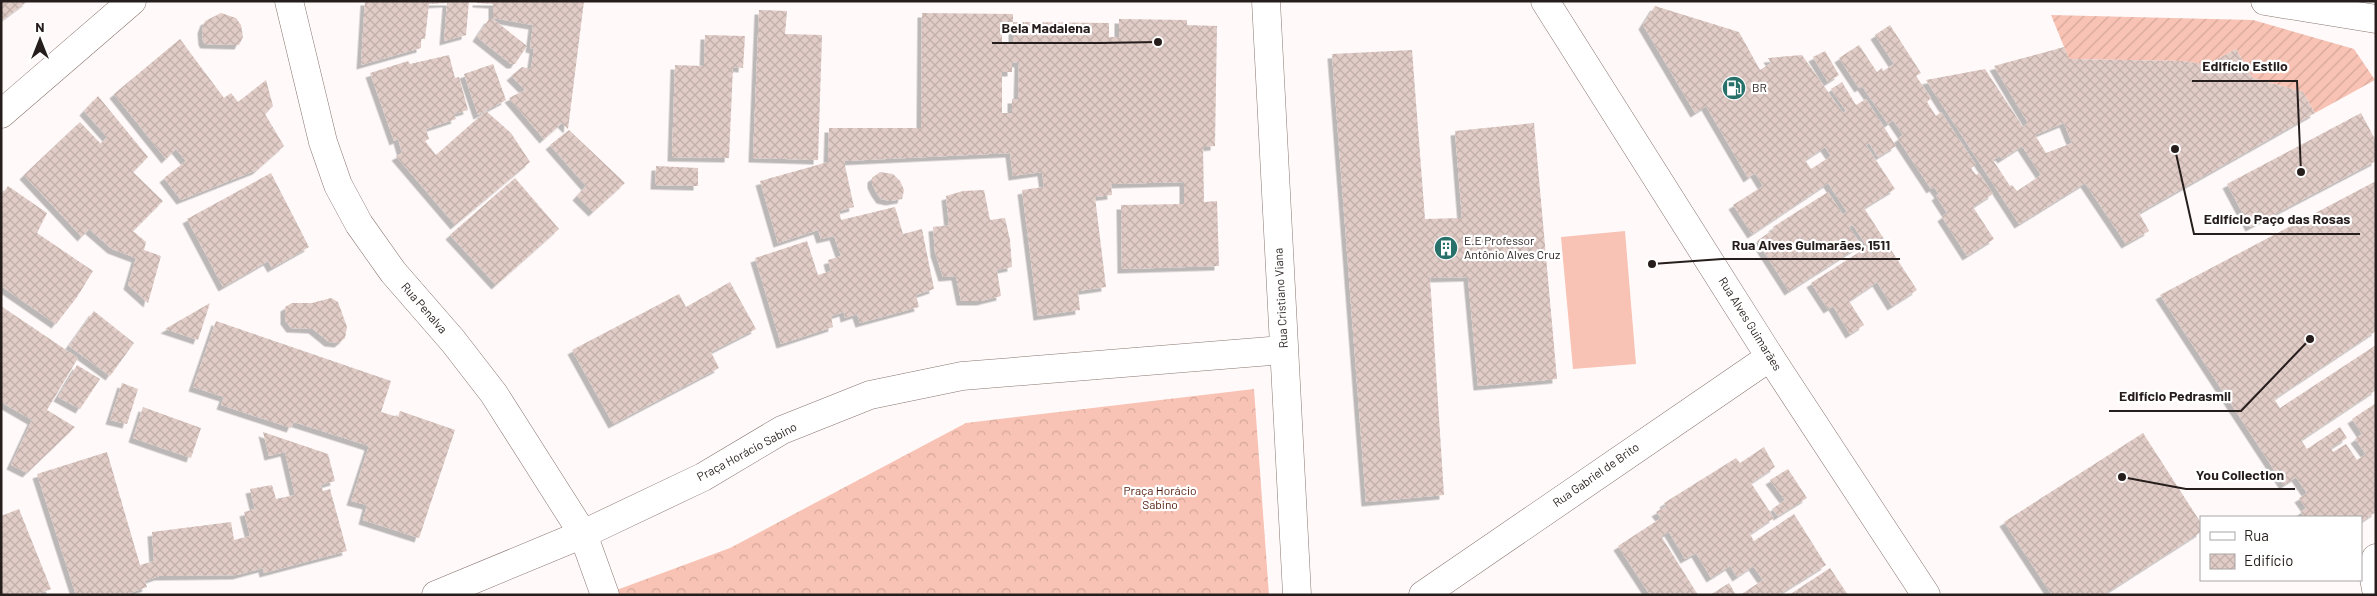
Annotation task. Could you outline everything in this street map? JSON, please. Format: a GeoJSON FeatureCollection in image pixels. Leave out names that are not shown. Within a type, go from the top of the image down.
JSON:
{"type":"FeatureCollection","features":[{"type":"Feature","properties":{"kind":"street"},"geometry":{"type":"LineString","coordinates":[[1,114],[132,1]]}},
{"type":"Feature","properties":{"kind":"street","name":"Rua Penalva"},"geometry":{"type":"LineString","coordinates":[[289,1],[323,142],[338,185],[360,224],[393,272],[453,341],[494,394],[583,534],[605,595]]}},
{"type":"Feature","properties":{"kind":"street","name":"Rua Cristiano Viana"},"geometry":{"type":"LineString","coordinates":[[1266,1],[1297,595]]}},
{"type":"Feature","properties":{"kind":"street","name":"Rua Alves Guimarães"},"geometry":{"type":"LineString","coordinates":[[1545,1],[1770,357],[1926,595]]}},
{"type":"Feature","properties":{"kind":"street"},"geometry":{"type":"LineString","coordinates":[[2264,1],[2376,19]]}},
{"type":"Feature","properties":{"kind":"street","name":"Praça Horácio Sabino"},"geometry":{"type":"LineString","coordinates":[[436,595],[583,534],[702,477],[782,430],[870,395],[962,376],[1283,350]]}},
{"type":"Feature","properties":{"kind":"street","name":"Rua Gabriel de Brito"},"geometry":{"type":"LineString","coordinates":[[1422,595],[1770,357]]}},
{"type":"Feature","properties":{"kind":"street"},"geometry":{"type":"LineString","coordinates":[[2376,558],[2372,568],[2376,589]]}},
{"type":"Feature","properties":{"kind":"green space"},"geometry":{"type":"Polygon","coordinates":[[[2051,15],[2253,20],[2354,49],[2375,80],[2315,113],[2303,92],[2253,78],[2236,49],[2207,65],[2184,61],[2069,59],[2051,15]]]}},
{"type":"Feature","properties":{"kind":"green space"},"geometry":{"type":"Polygon","coordinates":[[[1625,231],[1636,364],[1573,369],[1561,237],[1625,231]]]}},
{"type":"Feature","properties":{"kind":"green space","name":"Praça Horácio Sabino"},"geometry":{"type":"Polygon","coordinates":[[[1254,389],[1269,595],[603,595],[730,548],[966,423],[1254,389]]]}},
{"type":"Feature","properties":{"kind":"building"},"geometry":{"type":"Polygon","coordinates":[[[1,1],[28,1],[1,21],[1,1]]]}},
{"type":"Feature","properties":{"kind":"building"},"geometry":{"type":"Polygon","coordinates":[[[365,1],[469,1],[466,35],[444,41],[447,3],[429,4],[425,39],[421,39],[421,48],[361,65],[365,1]]]}},
{"type":"Feature","properties":{"kind":"building"},"geometry":{"type":"Polygon","coordinates":[[[477,1],[584,1],[568,129],[562,123],[544,139],[509,98],[525,90],[511,76],[522,67],[531,69],[534,49],[530,48],[533,25],[493,18],[493,4],[477,3],[477,1]]]}},
{"type":"Feature","properties":{"kind":"building"},"geometry":{"type":"Polygon","coordinates":[[[1655,6],[1739,32],[1760,70],[1771,63],[1768,58],[1802,55],[1843,113],[1846,111],[1831,89],[1842,82],[1856,105],[1866,99],[1896,146],[1878,157],[1869,143],[1866,145],[1895,189],[1864,208],[1917,290],[1892,306],[1877,282],[1849,301],[1864,325],[1850,334],[1833,306],[1828,309],[1811,283],[1867,247],[1853,225],[1849,227],[1861,245],[1789,291],[1757,241],[1774,229],[1773,227],[1828,192],[1843,215],[1847,212],[1828,183],[1752,234],[1733,205],[1763,186],[1755,173],[1748,178],[1706,106],[1695,113],[1643,25],[1655,6]],[[1825,147],[1805,160],[1811,169],[1831,156],[1825,147]]]}},
{"type":"Feature","properties":{"kind":"building"},"geometry":{"type":"Polygon","coordinates":[[[759,10],[787,11],[785,34],[822,35],[818,160],[753,158],[759,10]]]}},
{"type":"Feature","properties":{"kind":"building"},"geometry":{"type":"Polygon","coordinates":[[[221,13],[236,18],[241,25],[243,37],[239,45],[205,44],[203,41],[202,29],[205,21],[221,13]]]}},
{"type":"Feature","properties":{"kind":"building"},"geometry":{"type":"Polygon","coordinates":[[[922,13],[1013,14],[1013,22],[1109,23],[1109,37],[1119,37],[1119,19],[1187,20],[1187,25],[1217,26],[1215,146],[1203,147],[1204,202],[1217,201],[1219,266],[1122,269],[1121,205],[1184,204],[1184,182],[1111,184],[1112,195],[1095,197],[1106,287],[1078,291],[1080,310],[1038,316],[1022,190],[1044,187],[1042,172],[1013,176],[1010,153],[844,161],[854,207],[839,211],[841,220],[895,207],[903,234],[922,229],[934,289],[916,295],[919,307],[860,323],[857,314],[845,318],[844,312],[831,316],[833,327],[781,344],[755,258],[807,241],[818,275],[831,271],[828,260],[841,256],[834,236],[821,239],[818,230],[778,243],[760,181],[828,162],[829,128],[921,128],[922,13]],[[1002,22],[1002,44],[1013,44],[1013,22],[1002,22]],[[1012,62],[1012,72],[1002,72],[1002,113],[1012,113],[1012,99],[1018,99],[1019,63],[1012,62]]]}},
{"type":"Feature","properties":{"kind":"building"},"geometry":{"type":"Polygon","coordinates":[[[489,19],[493,19],[527,46],[515,64],[511,64],[477,37],[489,19]]]}},
{"type":"Feature","properties":{"kind":"building"},"geometry":{"type":"Polygon","coordinates":[[[1890,25],[1921,73],[1916,76],[1931,98],[1927,102],[1936,116],[1941,112],[1976,165],[1971,168],[1976,175],[1979,173],[1993,194],[1973,207],[1994,239],[1967,256],[1942,217],[1947,213],[1936,196],[1939,194],[1934,187],[1931,189],[1898,139],[1903,135],[1893,120],[1888,124],[1862,86],[1859,88],[1839,58],[1859,45],[1877,72],[1882,68],[1883,71],[1894,64],[1875,35],[1890,25]]]}},
{"type":"Feature","properties":{"kind":"building"},"geometry":{"type":"Polygon","coordinates":[[[705,35],[745,36],[743,68],[733,67],[729,158],[672,157],[675,65],[704,66],[705,35]]]}},
{"type":"Feature","properties":{"kind":"building"},"geometry":{"type":"Polygon","coordinates":[[[180,39],[224,98],[231,93],[238,102],[266,80],[273,106],[265,114],[284,146],[257,170],[181,200],[164,178],[186,161],[176,149],[166,159],[114,94],[180,39]]]}},
{"type":"Feature","properties":{"kind":"building"},"geometry":{"type":"Polygon","coordinates":[[[2064,47],[2069,59],[2184,61],[2207,65],[2236,49],[2253,78],[2303,92],[2315,113],[2139,213],[2149,231],[2126,244],[2085,183],[2019,224],[1926,80],[1985,69],[2023,127],[2028,123],[1994,66],[2064,47]],[[2064,123],[2035,135],[2046,153],[2072,143],[2064,123]],[[2022,146],[2002,159],[2000,156],[1993,160],[2010,186],[2012,185],[2017,191],[2041,175],[2022,146]]]}},
{"type":"Feature","properties":{"kind":"building","name":"E.E Professor Antônio Alves Cruz"},"geometry":{"type":"Polygon","coordinates":[[[1412,50],[1425,219],[1462,218],[1455,131],[1534,123],[1557,379],[1478,386],[1468,277],[1430,278],[1444,495],[1366,502],[1332,54],[1412,50]]]}},
{"type":"Feature","properties":{"kind":"building"},"geometry":{"type":"Polygon","coordinates":[[[1825,51],[1839,75],[1828,82],[1813,57],[1825,51]]]}},
{"type":"Feature","properties":{"kind":"building"},"geometry":{"type":"Polygon","coordinates":[[[449,55],[455,78],[459,77],[468,110],[454,114],[456,119],[426,129],[429,139],[425,141],[436,155],[486,111],[511,133],[530,162],[455,225],[396,156],[402,153],[398,139],[394,141],[370,73],[408,61],[410,64],[449,55]]]}},
{"type":"Feature","properties":{"kind":"building"},"geometry":{"type":"Polygon","coordinates":[[[493,64],[506,100],[478,115],[464,74],[493,64]]]}},
{"type":"Feature","properties":{"kind":"building"},"geometry":{"type":"Polygon","coordinates":[[[98,96],[148,157],[133,172],[163,201],[133,231],[146,242],[144,250],[161,256],[148,303],[128,285],[136,258],[112,249],[89,229],[82,237],[24,175],[80,122],[101,144],[107,137],[84,111],[98,96]]]}},
{"type":"Feature","properties":{"kind":"building"},"geometry":{"type":"Polygon","coordinates":[[[2361,113],[2376,141],[2376,161],[2250,227],[2227,184],[2361,113]]]}},
{"type":"Feature","properties":{"kind":"building"},"geometry":{"type":"Polygon","coordinates":[[[569,130],[625,183],[593,212],[577,196],[586,186],[550,145],[569,130]]]}},
{"type":"Feature","properties":{"kind":"building"},"geometry":{"type":"Polygon","coordinates":[[[656,166],[698,168],[698,186],[655,185],[656,166]]]}},
{"type":"Feature","properties":{"kind":"building"},"geometry":{"type":"Polygon","coordinates":[[[880,172],[893,174],[900,181],[904,190],[902,199],[890,201],[881,199],[872,184],[872,178],[880,172]]]}},
{"type":"Feature","properties":{"kind":"building"},"geometry":{"type":"Polygon","coordinates":[[[271,173],[309,247],[272,268],[268,261],[223,287],[187,219],[271,173]]]}},
{"type":"Feature","properties":{"kind":"building"},"geometry":{"type":"Polygon","coordinates":[[[515,178],[559,229],[496,285],[450,235],[515,178]]]}},
{"type":"Feature","properties":{"kind":"building"},"geometry":{"type":"Polygon","coordinates":[[[2376,181],[2376,331],[2274,399],[2280,408],[2376,345],[2376,390],[2301,440],[2307,449],[2340,427],[2347,438],[2331,448],[2333,452],[2346,444],[2357,460],[2366,454],[2355,439],[2362,434],[2352,419],[2376,403],[2376,512],[2362,521],[2362,516],[2303,516],[2301,512],[2306,508],[2299,498],[2307,493],[2296,477],[2284,485],[2160,295],[2376,181]]]}},
{"type":"Feature","properties":{"kind":"building"},"geometry":{"type":"Polygon","coordinates":[[[8,186],[47,213],[37,233],[93,271],[77,297],[56,324],[1,286],[1,196],[8,186]]]}},
{"type":"Feature","properties":{"kind":"building"},"geometry":{"type":"Polygon","coordinates":[[[984,190],[990,220],[1005,218],[1010,240],[1012,267],[997,270],[1001,296],[981,301],[961,301],[956,276],[943,277],[935,252],[933,227],[949,225],[946,196],[963,191],[984,190]]]}},
{"type":"Feature","properties":{"kind":"building"},"geometry":{"type":"Polygon","coordinates":[[[730,282],[756,329],[711,352],[719,368],[613,424],[572,350],[679,294],[686,307],[730,282]]]}},
{"type":"Feature","properties":{"kind":"building"},"geometry":{"type":"Polygon","coordinates":[[[331,298],[338,302],[347,327],[345,338],[339,343],[329,342],[313,329],[291,328],[285,320],[285,307],[292,303],[312,303],[331,298]]]}},
{"type":"Feature","properties":{"kind":"building"},"geometry":{"type":"Polygon","coordinates":[[[210,303],[198,340],[165,329],[210,303]]]}},
{"type":"Feature","properties":{"kind":"building"},"geometry":{"type":"Polygon","coordinates":[[[1,306],[78,358],[47,410],[75,427],[27,473],[11,465],[32,420],[1,402],[1,306]]]}},
{"type":"Feature","properties":{"kind":"building"},"geometry":{"type":"Polygon","coordinates":[[[94,311],[134,343],[110,376],[69,346],[94,311]]]}},
{"type":"Feature","properties":{"kind":"building"},"geometry":{"type":"Polygon","coordinates":[[[216,321],[391,381],[381,412],[398,417],[400,411],[455,430],[419,538],[363,520],[367,505],[351,501],[369,446],[294,422],[291,428],[221,405],[224,397],[193,387],[216,321]]]}},
{"type":"Feature","properties":{"kind":"building"},"geometry":{"type":"Polygon","coordinates":[[[77,365],[100,379],[80,409],[58,397],[77,365]]]}},
{"type":"Feature","properties":{"kind":"building"},"geometry":{"type":"Polygon","coordinates":[[[122,383],[138,389],[127,424],[110,420],[122,383]]]}},
{"type":"Feature","properties":{"kind":"building"},"geometry":{"type":"Polygon","coordinates":[[[143,407],[201,428],[191,458],[133,438],[143,407]]]}},
{"type":"Feature","properties":{"kind":"building"},"geometry":{"type":"Polygon","coordinates":[[[263,432],[328,454],[335,481],[321,485],[323,491],[330,489],[347,551],[264,573],[263,568],[237,575],[159,576],[145,581],[147,587],[125,595],[76,595],[37,474],[107,452],[140,565],[154,561],[152,532],[231,522],[234,540],[250,536],[244,512],[255,509],[250,489],[272,485],[276,499],[295,495],[285,452],[269,456],[263,432]]]}},
{"type":"Feature","properties":{"kind":"building"},"geometry":{"type":"Polygon","coordinates":[[[2143,433],[2200,521],[2200,533],[2103,595],[2052,595],[2004,522],[2143,433]]]}},
{"type":"Feature","properties":{"kind":"building"},"geometry":{"type":"Polygon","coordinates":[[[1764,447],[1775,467],[1751,483],[1774,518],[1750,534],[1754,541],[1794,514],[1826,565],[1778,595],[1740,595],[1763,580],[1753,566],[1737,577],[1730,566],[1711,578],[1696,553],[1685,559],[1669,532],[1661,536],[1698,595],[1650,595],[1618,546],[1661,518],[1656,512],[1666,506],[1664,503],[1736,458],[1740,463],[1764,447]]]}},
{"type":"Feature","properties":{"kind":"building"},"geometry":{"type":"Polygon","coordinates":[[[1788,469],[1807,498],[1778,516],[1772,509],[1785,500],[1770,480],[1788,469]]]}},
{"type":"Feature","properties":{"kind":"building"},"geometry":{"type":"Polygon","coordinates":[[[19,509],[51,589],[37,595],[1,595],[1,516],[19,509]]]}},
{"type":"Feature","properties":{"kind":"building"},"geometry":{"type":"Polygon","coordinates":[[[1830,568],[1848,595],[1789,595],[1830,568]]]}},
{"type":"Feature","properties":{"kind":"building"},"geometry":{"type":"Polygon","coordinates":[[[1729,583],[1736,595],[1710,595],[1729,583]]]}},
{"type":"Feature","properties":{"kind":"place","name":"Bela Madalena"},"geometry":{"type":"Point","coordinates":[1158,42]}},
{"type":"Feature","properties":{"kind":"place","name":"BR"},"geometry":{"type":"Point","coordinates":[1734,88]}},
{"type":"Feature","properties":{"kind":"place","name":"Edifício Paço das Rosas"},"geometry":{"type":"Point","coordinates":[2175,149]}},
{"type":"Feature","properties":{"kind":"place","name":"Edifício Estilo"},"geometry":{"type":"Point","coordinates":[2301,172]}},
{"type":"Feature","properties":{"kind":"place","name":"E.E Professor Antônio Alves Cruz"},"geometry":{"type":"Point","coordinates":[1446,248]}},
{"type":"Feature","properties":{"kind":"place","name":"Rua Alves Guimarães, 1511"},"geometry":{"type":"Point","coordinates":[1652,264]}},
{"type":"Feature","properties":{"kind":"place","name":"Edifício Pedrasmil"},"geometry":{"type":"Point","coordinates":[2310,339]}},
{"type":"Feature","properties":{"kind":"place","name":"You Collection"},"geometry":{"type":"Point","coordinates":[2122,477]}}]}
